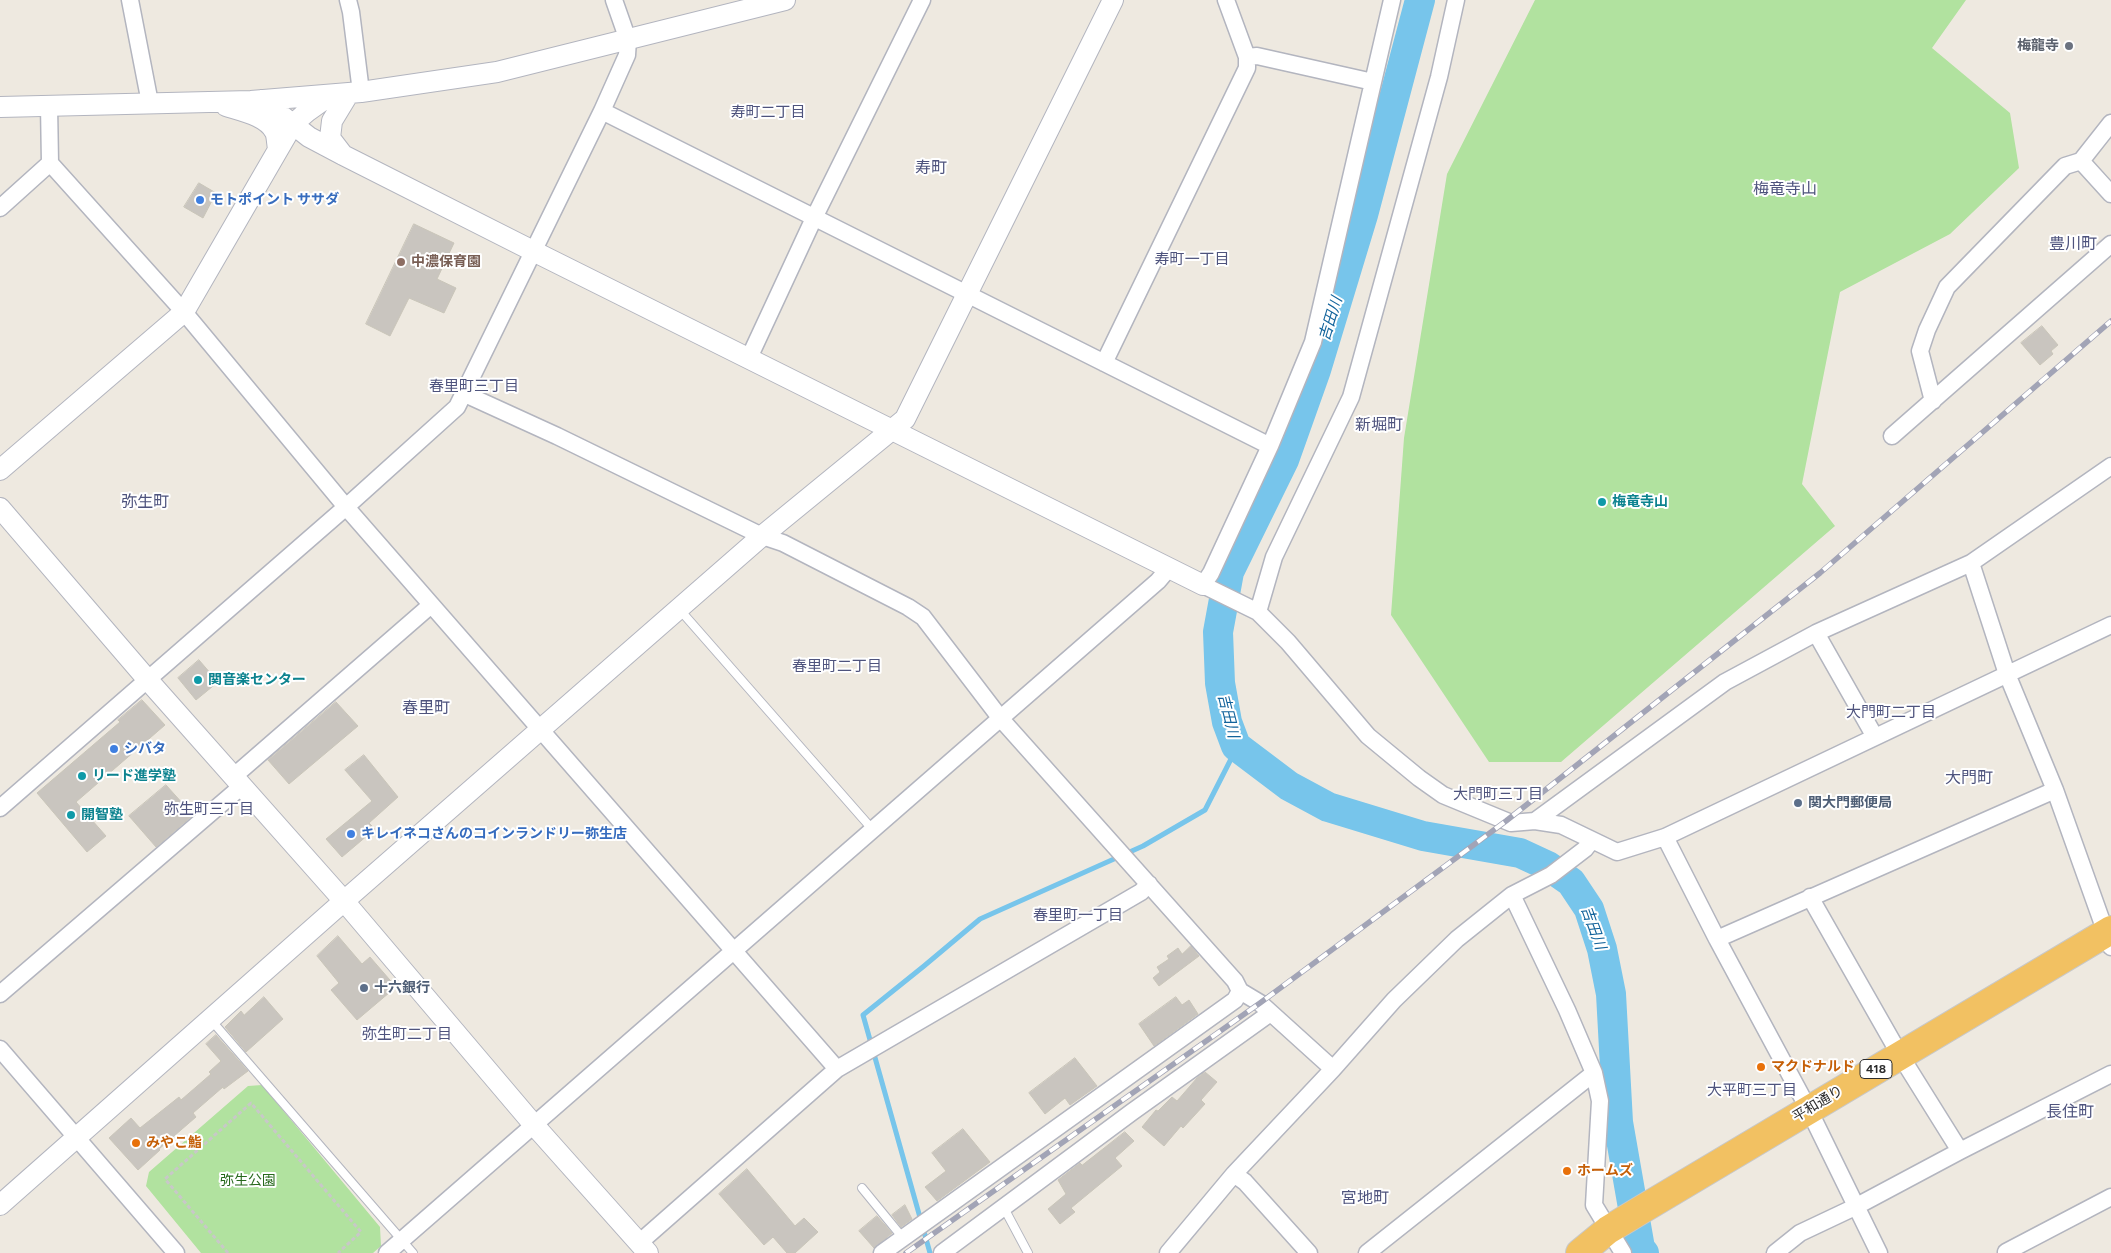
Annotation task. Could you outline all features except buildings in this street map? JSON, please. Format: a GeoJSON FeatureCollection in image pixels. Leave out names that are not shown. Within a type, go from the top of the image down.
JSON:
{"type":"FeatureCollection","features":[{"type":"Feature","properties":{"kind":"highway","name":"平和通り"},"geometry":{"type":"LineString","coordinates":[[1580,1253],[1623,1221],[1900,1055],[2109,937]]}},
{"type":"Feature","properties":{"kind":"street"},"geometry":{"type":"LineString","coordinates":[[130,0],[150,103]]}},
{"type":"Feature","properties":{"kind":"street"},"geometry":{"type":"LineString","coordinates":[[344,155],[330,138],[332,121],[347,94],[352,12],[348,0]]}},
{"type":"Feature","properties":{"kind":"street"},"geometry":{"type":"LineString","coordinates":[[0,808],[346,507],[456,408],[465,394],[602,111],[627,55],[628,40],[614,0]]}},
{"type":"Feature","properties":{"kind":"street"},"geometry":{"type":"LineString","coordinates":[[0,107],[212,102],[347,94],[497,72],[785,0]]}},
{"type":"Feature","properties":{"kind":"street"},"geometry":{"type":"LineString","coordinates":[[749,358],[814,218],[922,0]]}},
{"type":"Feature","properties":{"kind":"street"},"geometry":{"type":"LineString","coordinates":[[0,1205],[762,536],[905,419],[1113,0]]}},
{"type":"Feature","properties":{"kind":"street"},"geometry":{"type":"LineString","coordinates":[[1104,363],[1246,68],[1247,57],[1226,0]]}},
{"type":"Feature","properties":{"kind":"street"},"geometry":{"type":"LineString","coordinates":[[1210,588],[1211,573],[1270,446],[1313,342],[1392,0]]}},
{"type":"Feature","properties":{"kind":"street"},"geometry":{"type":"LineString","coordinates":[[1254,610],[1274,557],[1351,397],[1437,86],[1456,0]]}},
{"type":"Feature","properties":{"kind":"street"},"geometry":{"type":"LineString","coordinates":[[1247,57],[1257,56],[1373,82]]}},
{"type":"Feature","properties":{"kind":"street"},"geometry":{"type":"LineString","coordinates":[[0,470],[184,312],[293,124],[308,111],[347,94]]}},
{"type":"Feature","properties":{"kind":"street"},"geometry":{"type":"LineString","coordinates":[[262,100],[309,137],[344,155],[1254,610],[1288,642],[1368,736],[1443,795],[1511,823],[1535,822],[1561,826],[1589,845],[1617,852],[1665,837],[2111,625]]}},
{"type":"Feature","properties":{"kind":"street"},"geometry":{"type":"LineString","coordinates":[[212,102],[246,112],[263,120],[275,132],[278,148]]}},
{"type":"Feature","properties":{"kind":"street"},"geometry":{"type":"LineString","coordinates":[[49,105],[50,163],[184,312],[346,507],[837,1069]]}},
{"type":"Feature","properties":{"kind":"street"},"geometry":{"type":"LineString","coordinates":[[602,111],[1270,446]]}},
{"type":"Feature","properties":{"kind":"street"},"geometry":{"type":"LineString","coordinates":[[1933,401],[1920,351],[1927,330],[1947,286],[2065,166],[2081,161],[2111,123]]}},
{"type":"Feature","properties":{"kind":"street"},"geometry":{"type":"LineString","coordinates":[[278,148],[298,136],[309,137]]}},
{"type":"Feature","properties":{"kind":"street"},"geometry":{"type":"LineString","coordinates":[[2081,161],[2111,194]]}},
{"type":"Feature","properties":{"kind":"street"},"geometry":{"type":"LineString","coordinates":[[0,208],[50,163]]}},
{"type":"Feature","properties":{"kind":"street"},"geometry":{"type":"LineString","coordinates":[[1892,436],[2111,244]]}},
{"type":"Feature","properties":{"kind":"street"},"geometry":{"type":"LineString","coordinates":[[465,394],[557,436],[762,536],[783,543],[908,607],[922,617],[1001,719],[1149,884],[1234,981],[1240,991],[1260,1003],[1269,1014],[1332,1069]]}},
{"type":"Feature","properties":{"kind":"street"},"geometry":{"type":"LineString","coordinates":[[1535,822],[1725,682],[1816,632],[1971,563],[2111,466]]}},
{"type":"Feature","properties":{"kind":"street"},"geometry":{"type":"LineString","coordinates":[[0,508],[147,679],[344,901],[534,1125],[644,1248],[837,1069],[1141,892],[1149,884]]}},
{"type":"Feature","properties":{"kind":"street"},"geometry":{"type":"LineString","coordinates":[[1971,563],[2007,674],[2055,790],[2109,937]]}},
{"type":"Feature","properties":{"kind":"street"},"geometry":{"type":"LineString","coordinates":[[387,1253],[1001,719],[1158,581],[1169,568]]}},
{"type":"Feature","properties":{"kind":"street"},"geometry":{"type":"LineString","coordinates":[[0,994],[431,605]]}},
{"type":"Feature","properties":{"kind":"street"},"geometry":{"type":"LineString","coordinates":[[1816,632],[1875,736]]}},
{"type":"Feature","properties":{"kind":"street"},"geometry":{"type":"LineString","coordinates":[[1717,940],[1810,897],[2055,790]]}},
{"type":"Feature","properties":{"kind":"street"},"geometry":{"type":"LineString","coordinates":[[1665,837],[1717,940],[1809,1110],[1879,1253]]}},
{"type":"Feature","properties":{"kind":"street"},"geometry":{"type":"LineString","coordinates":[[1168,1253],[1234,1174],[1394,1000],[1457,940],[1512,895],[1551,875],[1589,845]]}},
{"type":"Feature","properties":{"kind":"street"},"geometry":{"type":"LineString","coordinates":[[1512,895],[1567,1010],[1594,1073],[1600,1101],[1594,1205],[1623,1221],[1623,1253]]}},
{"type":"Feature","properties":{"kind":"street"},"geometry":{"type":"LineString","coordinates":[[1810,897],[1900,1055],[1960,1150]]}},
{"type":"Feature","properties":{"kind":"street"},"geometry":{"type":"LineString","coordinates":[[882,1253],[1235,1000],[1240,991]]}},
{"type":"Feature","properties":{"kind":"street"},"geometry":{"type":"LineString","coordinates":[[942,1253],[1132,1112],[1269,1014]]}},
{"type":"Feature","properties":{"kind":"street"},"geometry":{"type":"LineString","coordinates":[[0,1049],[176,1253]]}},
{"type":"Feature","properties":{"kind":"street"},"geometry":{"type":"LineString","coordinates":[[1367,1253],[1594,1073]]}},
{"type":"Feature","properties":{"kind":"street"},"geometry":{"type":"LineString","coordinates":[[1775,1253],[1800,1233],[1855,1207],[1960,1150],[2111,1074]]}},
{"type":"Feature","properties":{"kind":"street"},"geometry":{"type":"LineString","coordinates":[[1234,1174],[1245,1182],[1309,1253]]}},
{"type":"Feature","properties":{"kind":"street"},"geometry":{"type":"LineString","coordinates":[[2006,1252],[2111,1197]]}},
{"type":"Feature","properties":{"kind":"lane"},"geometry":{"type":"LineString","coordinates":[[679,609],[873,830]]}},
{"type":"Feature","properties":{"kind":"lane"},"geometry":{"type":"LineString","coordinates":[[210,1019],[412,1253]]}},
{"type":"Feature","properties":{"kind":"lane"},"geometry":{"type":"LineString","coordinates":[[862,1188],[909,1233]]}},
{"type":"Feature","properties":{"kind":"lane"},"geometry":{"type":"LineString","coordinates":[[1004,1208],[1028,1253]]}},
{"type":"Feature","properties":{"kind":"path"},"geometry":{"type":"LineString","coordinates":[[228,1253],[165,1179],[251,1103],[361,1232],[338,1253]]}},
{"type":"Feature","properties":{"kind":"path"},"geometry":{"type":"LineString","coordinates":[[342,1249],[346,1253]]}},
{"type":"Feature","properties":{"kind":"green space"},"geometry":{"type":"Polygon","coordinates":[[[1535,0],[1966,0],[1932,48],[2010,113],[2019,168],[1950,234],[1840,292],[1802,484],[1835,526],[1561,762],[1489,762],[1391,615],[1404,438],[1447,174],[1535,0]]]}},
{"type":"Feature","properties":{"kind":"green space","name":"弥生公園"},"geometry":{"type":"Polygon","coordinates":[[[262,1085],[380,1227],[381,1246],[373,1253],[201,1253],[146,1186],[149,1172],[248,1086],[262,1085]]]}},
{"type":"Feature","properties":{"kind":"waterway","name":"吉田川"},"geometry":{"type":"LineString","coordinates":[[1420,0],[1363,215],[1316,370],[1284,460],[1229,572],[1218,632],[1220,683],[1227,722],[1236,746],[1289,786],[1328,807],[1423,836],[1520,853],[1548,866],[1571,882],[1589,909],[1602,949],[1611,994],[1618,1122],[1640,1248],[1644,1253]]}},
{"type":"Feature","properties":{"kind":"waterway"},"geometry":{"type":"LineString","coordinates":[[930,1253],[863,1015],[980,919],[1143,846],[1205,810],[1236,746]]}},
{"type":"Feature","properties":{"kind":"railway"},"geometry":{"type":"LineString","coordinates":[[906,1253],[1260,1003],[1506,821],[1820,573],[2111,321]]}},
{"type":"Feature","properties":{"kind":"place","name":"梅龍寺"},"geometry":{"type":"Point","coordinates":[2069,46]}},
{"type":"Feature","properties":{"kind":"place","name":"モトポイント ササダ"},"geometry":{"type":"Point","coordinates":[200,200]}},
{"type":"Feature","properties":{"kind":"place","name":"中濃保育園"},"geometry":{"type":"Point","coordinates":[401,262]}},
{"type":"Feature","properties":{"kind":"place","name":"梅竜寺山"},"geometry":{"type":"Point","coordinates":[1602,502]}},
{"type":"Feature","properties":{"kind":"place","name":"関音楽センター"},"geometry":{"type":"Point","coordinates":[198,680]}},
{"type":"Feature","properties":{"kind":"place","name":"シバタ"},"geometry":{"type":"Point","coordinates":[114,749]}},
{"type":"Feature","properties":{"kind":"place","name":"リード進学塾"},"geometry":{"type":"Point","coordinates":[82,776]}},
{"type":"Feature","properties":{"kind":"place","name":"関大門郵便局"},"geometry":{"type":"Point","coordinates":[1798,803]}},
{"type":"Feature","properties":{"kind":"place","name":"開智塾"},"geometry":{"type":"Point","coordinates":[71,815]}},
{"type":"Feature","properties":{"kind":"place","name":"キレイネコさんのコインランドリー弥生店"},"geometry":{"type":"Point","coordinates":[351,834]}},
{"type":"Feature","properties":{"kind":"place","name":"十六銀行"},"geometry":{"type":"Point","coordinates":[364,988]}},
{"type":"Feature","properties":{"kind":"place","name":"マクドナルド"},"geometry":{"type":"Point","coordinates":[1761,1067]}},
{"type":"Feature","properties":{"kind":"place","name":"みやこ鮨"},"geometry":{"type":"Point","coordinates":[136,1143]}},
{"type":"Feature","properties":{"kind":"place","name":"ホームズ"},"geometry":{"type":"Point","coordinates":[1567,1171]}},
{"type":"Feature","properties":{"kind":"district","name":"寿町二丁目"},"geometry":{"type":"Point","coordinates":[768,113]}},
{"type":"Feature","properties":{"kind":"district","name":"寿町"},"geometry":{"type":"Point","coordinates":[931,168]}},
{"type":"Feature","properties":{"kind":"district","name":"梅竜寺山"},"geometry":{"type":"Point","coordinates":[1785,189]}},
{"type":"Feature","properties":{"kind":"district","name":"豊川町"},"geometry":{"type":"Point","coordinates":[2073,244]}},
{"type":"Feature","properties":{"kind":"district","name":"寿町一丁目"},"geometry":{"type":"Point","coordinates":[1192,260]}},
{"type":"Feature","properties":{"kind":"district","name":"春里町三丁目"},"geometry":{"type":"Point","coordinates":[474,387]}},
{"type":"Feature","properties":{"kind":"district","name":"新堀町"},"geometry":{"type":"Point","coordinates":[1379,425]}},
{"type":"Feature","properties":{"kind":"district","name":"弥生町"},"geometry":{"type":"Point","coordinates":[145,502]}},
{"type":"Feature","properties":{"kind":"district","name":"春里町二丁目"},"geometry":{"type":"Point","coordinates":[837,667]}},
{"type":"Feature","properties":{"kind":"district","name":"春里町"},"geometry":{"type":"Point","coordinates":[426,708]}},
{"type":"Feature","properties":{"kind":"district","name":"大門町二丁目"},"geometry":{"type":"Point","coordinates":[1891,713]}},
{"type":"Feature","properties":{"kind":"district","name":"大門町"},"geometry":{"type":"Point","coordinates":[1969,778]}},
{"type":"Feature","properties":{"kind":"district","name":"大門町三丁目"},"geometry":{"type":"Point","coordinates":[1498,795]}},
{"type":"Feature","properties":{"kind":"district","name":"弥生町三丁目"},"geometry":{"type":"Point","coordinates":[209,810]}},
{"type":"Feature","properties":{"kind":"district","name":"春里町一丁目"},"geometry":{"type":"Point","coordinates":[1078,916]}},
{"type":"Feature","properties":{"kind":"district","name":"弥生町二丁目"},"geometry":{"type":"Point","coordinates":[407,1035]}},
{"type":"Feature","properties":{"kind":"district","name":"大平町三丁目"},"geometry":{"type":"Point","coordinates":[1752,1091]}},
{"type":"Feature","properties":{"kind":"district","name":"長住町"},"geometry":{"type":"Point","coordinates":[2070,1112]}},
{"type":"Feature","properties":{"kind":"district","name":"宮地町"},"geometry":{"type":"Point","coordinates":[1365,1198]}}]}
